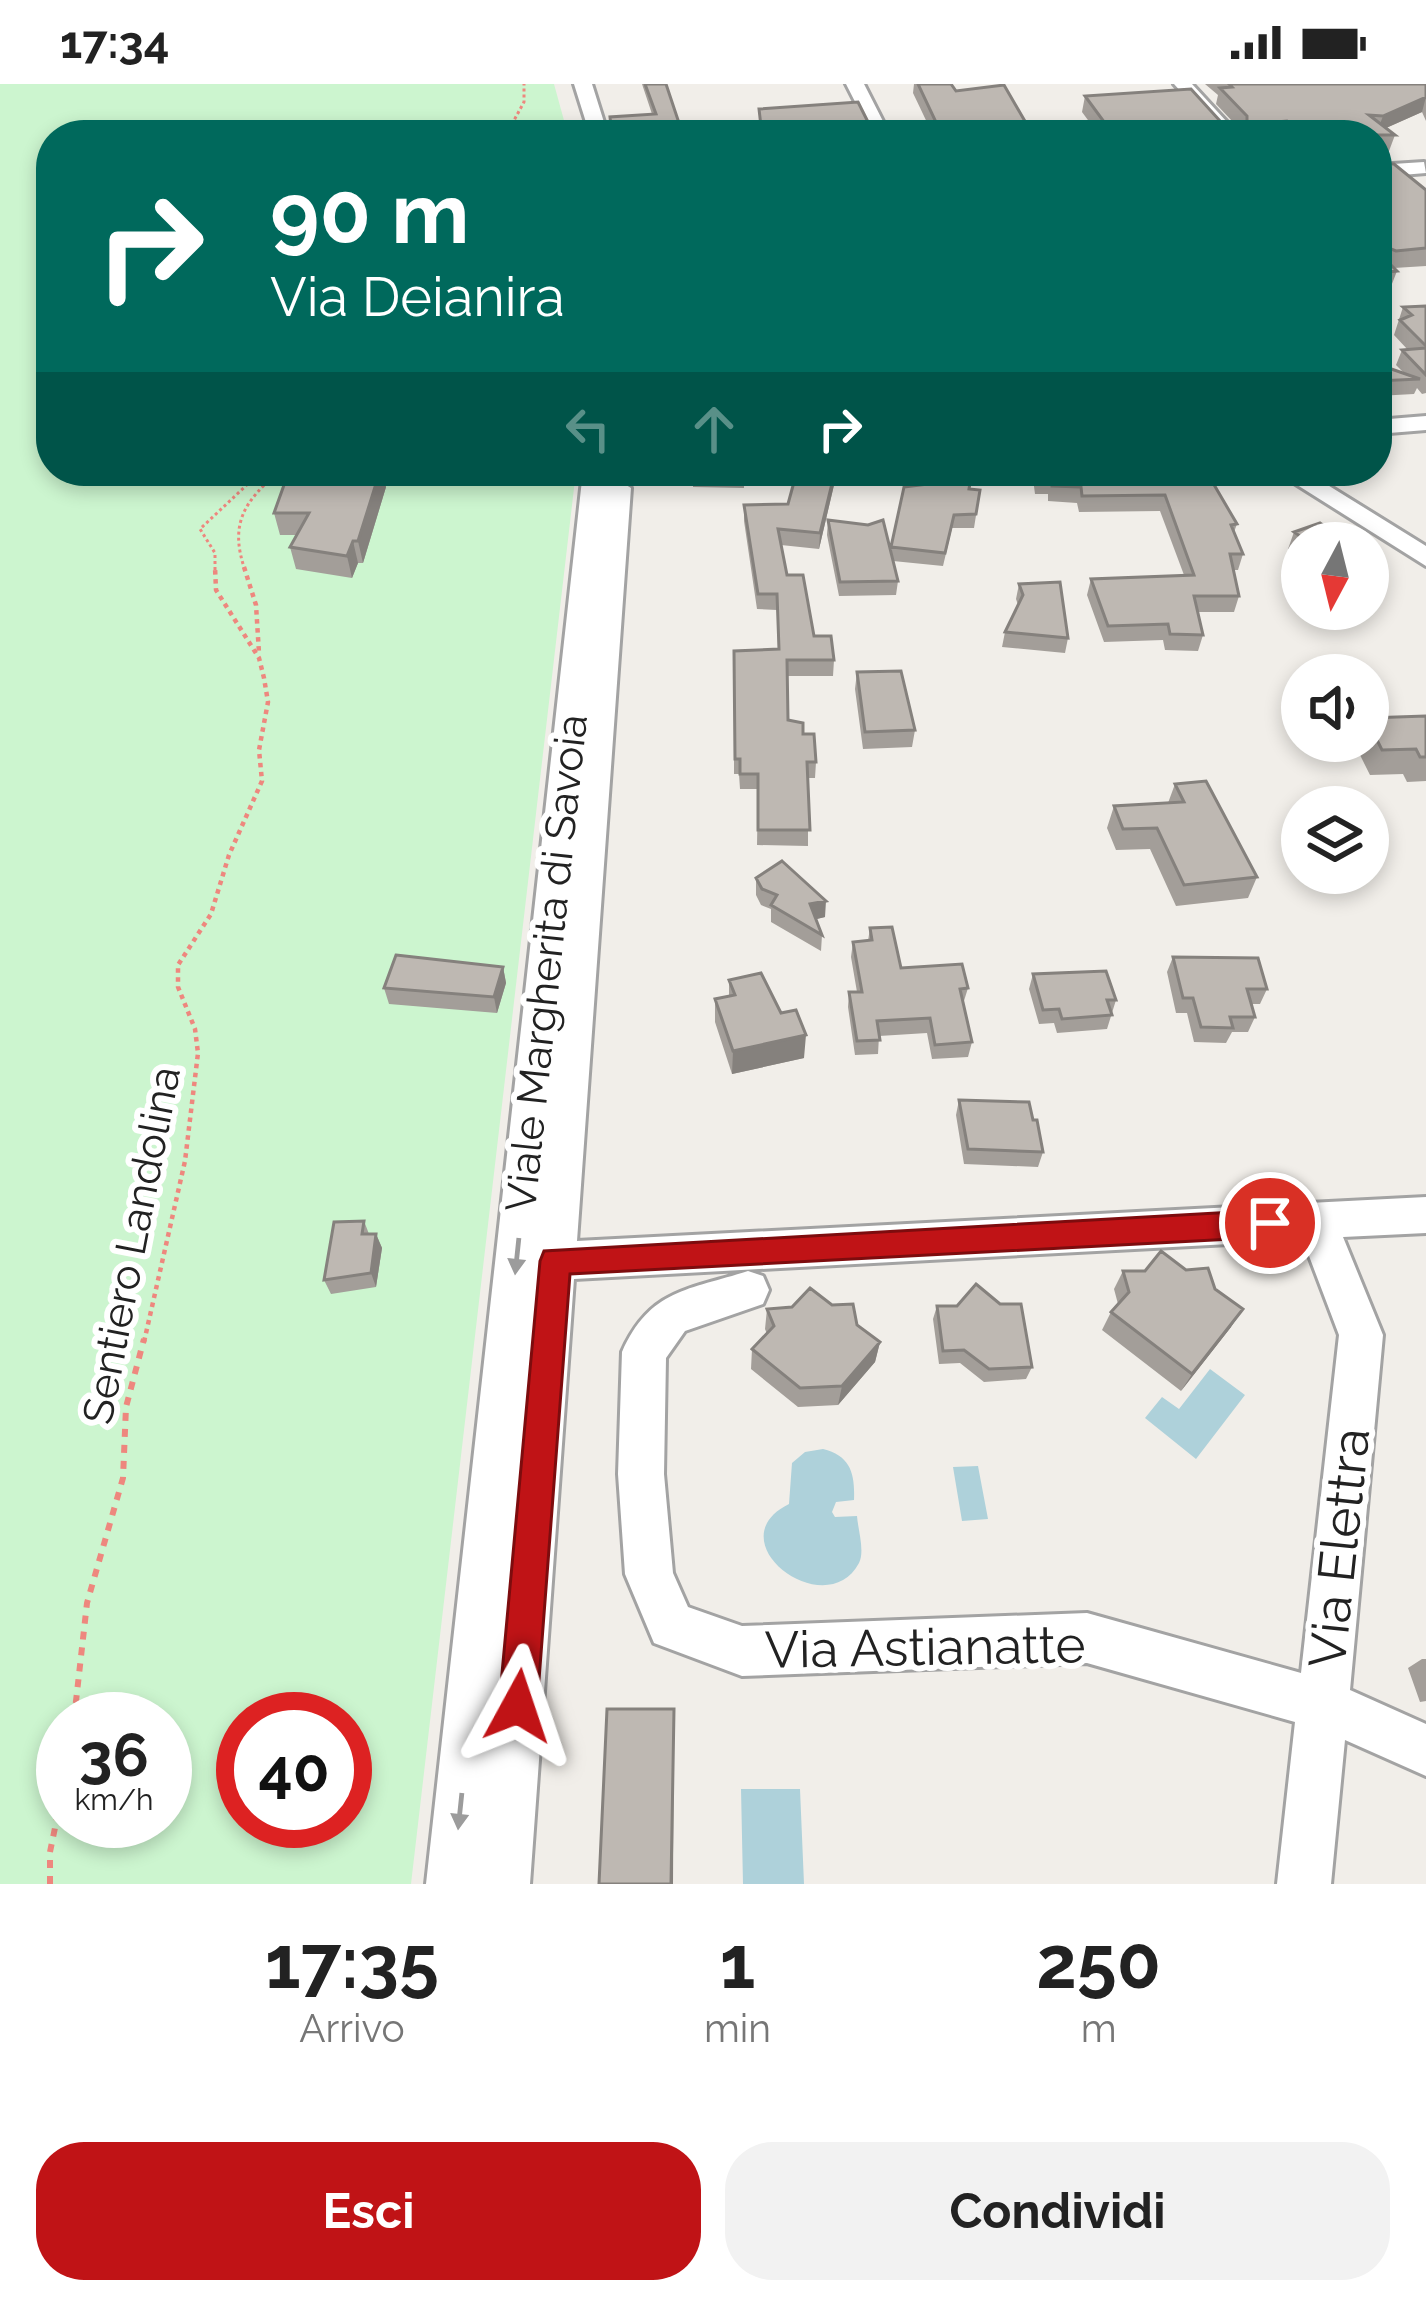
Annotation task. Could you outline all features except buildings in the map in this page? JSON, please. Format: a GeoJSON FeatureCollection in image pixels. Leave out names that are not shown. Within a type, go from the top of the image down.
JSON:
{"type":"FeatureCollection","features":[{"type":"Feature","properties":{"kind":"street"},"geometry":{"type":"LineString","coordinates":[[568,84],[578,120]]}},
{"type":"Feature","properties":{"kind":"street"},"geometry":{"type":"LineString","coordinates":[[584,84],[595,120]]}},
{"type":"Feature","properties":{"kind":"street"},"geometry":{"type":"LineString","coordinates":[[1183,84],[1216,120]]}},
{"type":"Feature","properties":{"kind":"street"},"geometry":{"type":"LineString","coordinates":[[860,85],[875,120]]}},
{"type":"Feature","properties":{"kind":"street"},"geometry":{"type":"LineString","coordinates":[[1392,170],[1424,168]]}},
{"type":"Feature","properties":{"kind":"street"},"geometry":{"type":"LineString","coordinates":[[1392,426],[1426,423]]}},
{"type":"Feature","properties":{"kind":"street","name":"Viale Margherita di Savoia"},"geometry":{"type":"LineString","coordinates":[[453,1884],[594,486]]}},
{"type":"Feature","properties":{"kind":"street","name":"Viale Margherita di Savoia"},"geometry":{"type":"LineString","coordinates":[[503,1884],[618,486]]}},
{"type":"Feature","properties":{"kind":"street"},"geometry":{"type":"LineString","coordinates":[[1312,486],[1426,558]]}},
{"type":"Feature","properties":{"kind":"street"},"geometry":{"type":"LineString","coordinates":[[556,1261],[1426,1215]]}},
{"type":"Feature","properties":{"kind":"street","name":"Via Elettra"},"geometry":{"type":"LineString","coordinates":[[1304,1884],[1361,1335],[1316,1221]]}},
{"type":"Feature","properties":{"kind":"street","name":"Via Astianatte"},"geometry":{"type":"LineString","coordinates":[[748,1290],[670,1316],[644,1352],[641,1474],[649,1574],[671,1626],[742,1651],[1087,1638],[1322,1705],[1426,1750]]}},
{"type":"Feature","properties":{"kind":"path"},"geometry":{"type":"LineString","coordinates":[[514,120],[524,102],[524,84]]}},
{"type":"Feature","properties":{"kind":"path","name":"Sentiero Landolina"},"geometry":{"type":"LineString","coordinates":[[246,486],[200,529],[215,554],[216,590],[259,658]]}},
{"type":"Feature","properties":{"kind":"path","name":"Sentiero Landolina"},"geometry":{"type":"LineString","coordinates":[[77,1692],[87,1603],[118,1498],[126,1407],[164,1266],[185,1161],[198,1053],[195,1029],[178,986],[178,965],[211,914],[229,855],[262,781],[259,750],[268,701],[256,605],[235,541],[251,495],[261,486]]}},
{"type":"Feature","properties":{"kind":"path"},"geometry":{"type":"LineString","coordinates":[[50,1884],[51,1848]]}},
{"type":"Feature","properties":{"kind":"green space"},"geometry":{"type":"Polygon","coordinates":[[[0,84],[554,84],[564,120],[36,120],[36,486],[574,486],[411,1884],[0,1884],[0,84]]]}},
{"type":"Feature","properties":{"kind":"water"},"geometry":{"type":"Polygon","coordinates":[[[1210,1369],[1245,1395],[1196,1459],[1145,1418],[1162,1397],[1179,1409],[1210,1369]]]}},
{"type":"Feature","properties":{"kind":"water"},"geometry":{"type":"Polygon","coordinates":[[[823,1449],[840,1456],[852,1474],[854,1500],[836,1502],[832,1512],[835,1517],[857,1516],[861,1553],[859,1563],[843,1580],[824,1585],[783,1571],[769,1555],[764,1538],[769,1520],[789,1504],[792,1463],[805,1452],[823,1449]]]}},
{"type":"Feature","properties":{"kind":"water"},"geometry":{"type":"Polygon","coordinates":[[[978,1466],[988,1519],[962,1521],[953,1467],[978,1466]]]}},
{"type":"Feature","properties":{"kind":"water"},"geometry":{"type":"Polygon","coordinates":[[[741,1789],[800,1789],[804,1884],[743,1884],[741,1789]]]}},
{"type":"Feature","properties":{"kind":"route"},"geometry":{"type":"LineString","coordinates":[[518,1706],[556,1261],[1270,1223]]}}]}
